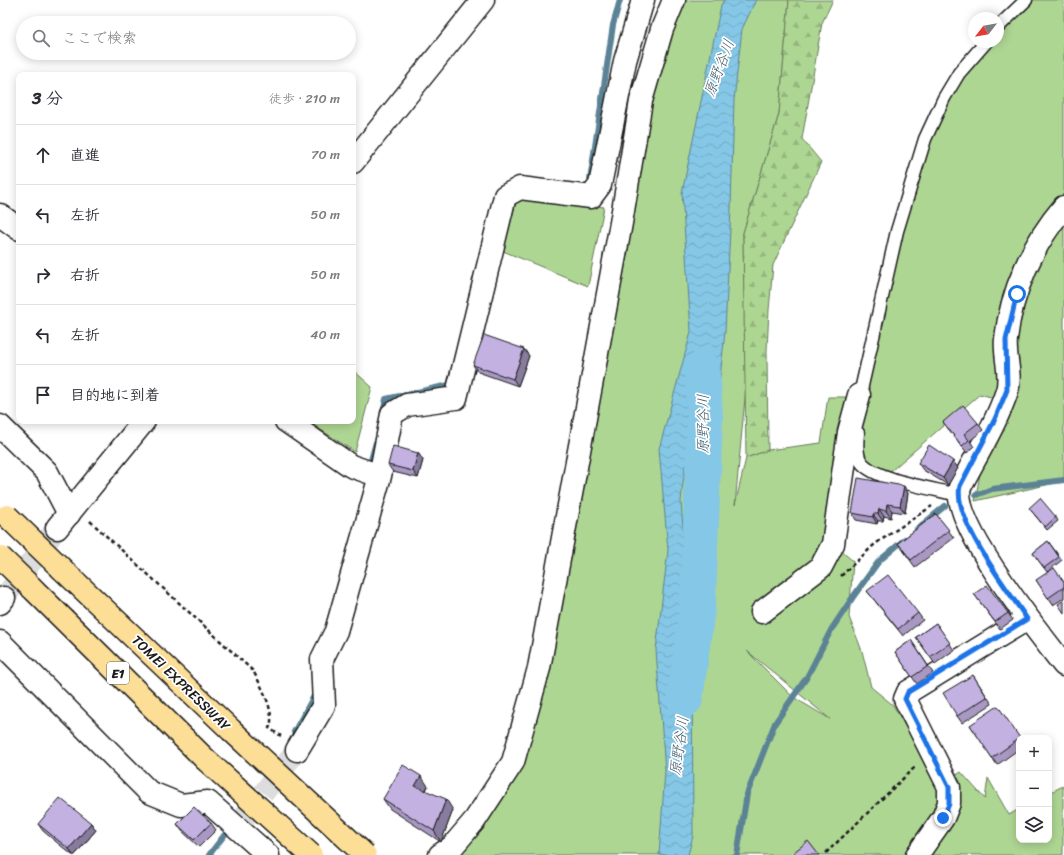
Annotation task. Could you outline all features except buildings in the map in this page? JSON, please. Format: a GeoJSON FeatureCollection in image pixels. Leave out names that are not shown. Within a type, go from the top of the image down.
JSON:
{"type":"FeatureCollection","features":[{"type":"Feature","properties":{"kind":"highway","name":"TOMEI EXPRESSWAY"},"geometry":{"type":"LineString","coordinates":[[4,512],[231,730],[365,855]]}},
{"type":"Feature","properties":{"kind":"highway","name":"E1"},"geometry":{"type":"LineString","coordinates":[[0,557],[205,759],[311,855]]}},
{"type":"Feature","properties":{"kind":"street"},"geometry":{"type":"LineString","coordinates":[[356,158],[483,0]]}},
{"type":"Feature","properties":{"kind":"street"},"geometry":{"type":"LineString","coordinates":[[298,749],[324,705],[322,659],[336,631],[380,476],[392,414],[406,405],[456,398],[505,196],[520,188],[591,197],[600,185],[625,61],[643,0]]}},
{"type":"Feature","properties":{"kind":"street"},"geometry":{"type":"LineString","coordinates":[[440,855],[452,847],[475,820],[513,762],[539,668],[621,223],[641,101],[662,29],[674,0]]}},
{"type":"Feature","properties":{"kind":"street"},"geometry":{"type":"LineString","coordinates":[[1060,653],[1027,619],[972,537],[958,495],[960,486],[995,419],[1007,390],[1006,340],[1013,304],[1032,254],[1049,226],[1064,207]]}},
{"type":"Feature","properties":{"kind":"street"},"geometry":{"type":"LineString","coordinates":[[0,215],[16,227]]}},
{"type":"Feature","properties":{"kind":"street"},"geometry":{"type":"LineString","coordinates":[[762,612],[821,567],[834,544],[849,432],[859,395]]}},
{"type":"Feature","properties":{"kind":"street"},"geometry":{"type":"LineString","coordinates":[[0,426],[47,472],[67,516],[142,424]]}},
{"type":"Feature","properties":{"kind":"street"},"geometry":{"type":"LineString","coordinates":[[290,424],[351,466],[380,476]]}},
{"type":"Feature","properties":{"kind":"street"},"geometry":{"type":"LineString","coordinates":[[917,855],[943,818],[949,804],[949,787],[905,699],[908,692],[1027,619]]}},
{"type":"Feature","properties":{"kind":"street"},"geometry":{"type":"LineString","coordinates":[[0,642],[149,792],[181,805],[208,802],[241,823],[268,855]]}},
{"type":"Feature","properties":{"kind":"lane"},"geometry":{"type":"LineString","coordinates":[[1004,21],[1026,0]]}},
{"type":"Feature","properties":{"kind":"lane"},"geometry":{"type":"LineString","coordinates":[[958,495],[873,472],[861,462],[857,448],[859,395],[897,231],[925,139],[944,98],[960,73],[981,48]]}},
{"type":"Feature","properties":{"kind":"path"},"geometry":{"type":"LineString","coordinates":[[837,578],[844,574],[875,544],[935,503],[958,495]]}},
{"type":"Feature","properties":{"kind":"path"},"geometry":{"type":"LineString","coordinates":[[67,516],[253,671],[261,684],[269,708],[271,725],[269,728],[298,749]]}},
{"type":"Feature","properties":{"kind":"path"},"geometry":{"type":"LineString","coordinates":[[826,853],[931,752]]}},
{"type":"Feature","properties":{"kind":"green space"},"geometry":{"type":"Polygon","coordinates":[[[675,0],[789,0],[779,114],[743,233],[746,387],[735,505],[746,458],[768,450],[821,443],[828,397],[855,397],[833,544],[853,561],[849,617],[862,651],[871,687],[893,705],[940,786],[961,772],[985,799],[988,778],[1009,815],[1016,811],[1016,843],[1052,843],[1052,792],[1063,786],[1063,855],[440,855],[513,762],[621,223],[675,0]],[[747,651],[793,697],[830,719],[747,651]]]}},
{"type":"Feature","properties":{"kind":"green space"},"geometry":{"type":"Polygon","coordinates":[[[789,0],[833,0],[822,23],[802,139],[821,162],[773,265],[767,350],[768,450],[746,458],[743,233],[779,114],[789,0]]]}},
{"type":"Feature","properties":{"kind":"green space"},"geometry":{"type":"Polygon","coordinates":[[[1027,0],[1064,0],[1064,481],[975,501],[994,398],[980,394],[885,476],[861,462],[859,395],[914,160],[953,84],[983,48],[1004,48],[1004,24],[1027,0]]]}},
{"type":"Feature","properties":{"kind":"green space"},"geometry":{"type":"Polygon","coordinates":[[[527,196],[604,207],[588,286],[503,251],[516,202],[527,196]]]}},
{"type":"Feature","properties":{"kind":"green space"},"geometry":{"type":"Polygon","coordinates":[[[356,373],[372,387],[355,452],[312,424],[356,424],[356,373]]]}},
{"type":"Feature","properties":{"kind":"water"},"geometry":{"type":"Polygon","coordinates":[[[724,0],[756,0],[742,29],[734,100],[731,209],[725,332],[719,387],[685,466],[681,501],[692,651],[693,836],[688,855],[659,855],[665,771],[656,650],[668,550],[659,449],[691,332],[682,193],[721,5],[724,0]]]}},
{"type":"Feature","properties":{"kind":"waterway"},"geometry":{"type":"LineString","coordinates":[[589,187],[613,25],[620,0]]}},
{"type":"Feature","properties":{"kind":"waterway","name":"原野谷川"},"geometry":{"type":"LineString","coordinates":[[685,699],[698,601],[705,416],[702,369]]}},
{"type":"Feature","properties":{"kind":"waterway"},"geometry":{"type":"LineString","coordinates":[[383,414],[386,399],[449,385],[451,378]]}},
{"type":"Feature","properties":{"kind":"waterway"},"geometry":{"type":"LineString","coordinates":[[371,460],[376,442]]}},
{"type":"Feature","properties":{"kind":"waterway"},"geometry":{"type":"LineString","coordinates":[[976,495],[992,489],[1064,480]]}},
{"type":"Feature","properties":{"kind":"waterway"},"geometry":{"type":"LineString","coordinates":[[917,529],[945,506]]}},
{"type":"Feature","properties":{"kind":"waterway"},"geometry":{"type":"LineString","coordinates":[[737,855],[747,794],[775,723],[807,677],[831,630],[853,597],[879,561],[905,539]]}},
{"type":"Feature","properties":{"kind":"waterway"},"geometry":{"type":"LineString","coordinates":[[294,732],[314,696],[314,691]]}},
{"type":"Feature","properties":{"kind":"waterway"},"geometry":{"type":"LineString","coordinates":[[209,855],[226,833]]}},
{"type":"Feature","properties":{"kind":"tunnel"},"geometry":{"type":"LineString","coordinates":[[4,598],[57,528]]}},
{"type":"Feature","properties":{"kind":"tunnel"},"geometry":{"type":"LineString","coordinates":[[243,819],[297,750]]}},
{"type":"Feature","properties":{"kind":"route"},"geometry":{"type":"LineString","coordinates":[[943,818],[949,804],[949,787],[905,699],[908,692],[1027,619],[972,537],[958,495],[960,486],[995,419],[1007,390],[1008,379],[1006,340],[1013,304],[1017,294]]}}]}
